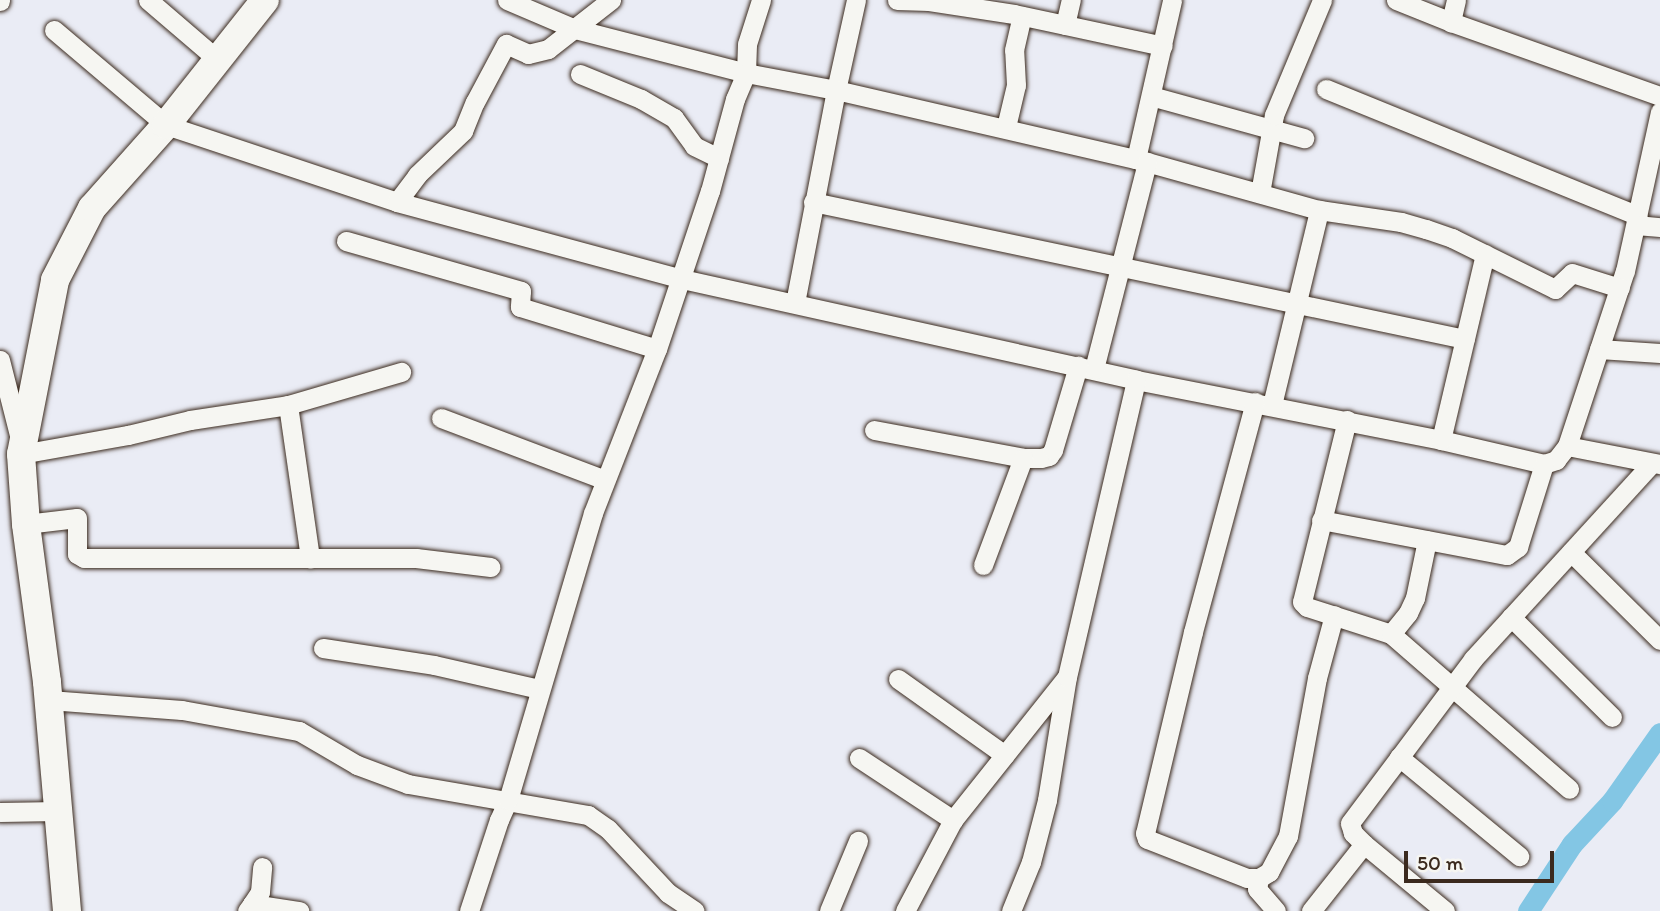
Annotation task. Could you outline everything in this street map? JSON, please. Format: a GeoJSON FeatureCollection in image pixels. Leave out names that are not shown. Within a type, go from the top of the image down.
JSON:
{"type":"FeatureCollection","features":[{"type":"Feature","properties":{"kind":"street"},"geometry":{"type":"LineString","coordinates":[[148,0],[218,60]]}},
{"type":"Feature","properties":{"kind":"street"},"geometry":{"type":"LineString","coordinates":[[21,448],[55,280],[92,208],[166,125],[265,0]]}},
{"type":"Feature","properties":{"kind":"street"},"geometry":{"type":"LineString","coordinates":[[507,0],[575,29],[746,73],[1006,127],[1142,160],[1319,210],[1401,222],[1452,238],[1555,289],[1572,273],[1620,288]]}},
{"type":"Feature","properties":{"kind":"street"},"geometry":{"type":"LineString","coordinates":[[397,202],[417,175],[463,131],[506,44],[528,54],[537,54],[548,49],[611,0]]}},
{"type":"Feature","properties":{"kind":"street"},"geometry":{"type":"LineString","coordinates":[[469,911],[508,800],[566,596],[605,480],[682,279],[735,99],[746,73],[744,64],[747,44],[761,0]]}},
{"type":"Feature","properties":{"kind":"street"},"geometry":{"type":"LineString","coordinates":[[794,302],[856,0]]}},
{"type":"Feature","properties":{"kind":"street"},"geometry":{"type":"LineString","coordinates":[[897,0],[929,1],[1023,16],[1163,46]]}},
{"type":"Feature","properties":{"kind":"street"},"geometry":{"type":"LineString","coordinates":[[1065,25],[1071,0]]}},
{"type":"Feature","properties":{"kind":"street"},"geometry":{"type":"LineString","coordinates":[[874,430],[1023,458],[1049,456],[1086,368],[1119,268],[1172,0]]}},
{"type":"Feature","properties":{"kind":"street"},"geometry":{"type":"LineString","coordinates":[[1259,193],[1271,129],[1322,0]]}},
{"type":"Feature","properties":{"kind":"street"},"geometry":{"type":"LineString","coordinates":[[1396,0],[1660,96]]}},
{"type":"Feature","properties":{"kind":"street"},"geometry":{"type":"LineString","coordinates":[[1451,22],[1456,0]]}},
{"type":"Feature","properties":{"kind":"street"},"geometry":{"type":"LineString","coordinates":[[1006,127],[1016,85],[1014,50],[1023,16]]}},
{"type":"Feature","properties":{"kind":"street"},"geometry":{"type":"LineString","coordinates":[[54,30],[166,125],[397,202],[682,279],[1136,380],[1441,440],[1544,464],[1556,460],[1567,446],[1620,288],[1660,112]]}},
{"type":"Feature","properties":{"kind":"street"},"geometry":{"type":"LineString","coordinates":[[580,74],[641,99],[674,118],[694,146],[719,158]]}},
{"type":"Feature","properties":{"kind":"street"},"geometry":{"type":"LineString","coordinates":[[1326,89],[1637,220],[1660,227]]}},
{"type":"Feature","properties":{"kind":"street"},"geometry":{"type":"LineString","coordinates":[[1151,96],[1304,138]]}},
{"type":"Feature","properties":{"kind":"street"},"geometry":{"type":"LineString","coordinates":[[813,202],[1465,339]]}},
{"type":"Feature","properties":{"kind":"street"},"geometry":{"type":"LineString","coordinates":[[1319,210],[1296,304],[1194,632],[1145,833],[1147,839],[1247,878],[1259,878],[1269,872],[1289,836],[1317,678],[1334,615]]}},
{"type":"Feature","properties":{"kind":"street"},"geometry":{"type":"LineString","coordinates":[[346,241],[521,291],[520,307],[657,349]]}},
{"type":"Feature","properties":{"kind":"street"},"geometry":{"type":"LineString","coordinates":[[1441,440],[1485,254]]}},
{"type":"Feature","properties":{"kind":"street"},"geometry":{"type":"LineString","coordinates":[[1599,349],[1660,354]]}},
{"type":"Feature","properties":{"kind":"street"},"geometry":{"type":"LineString","coordinates":[[0,360],[21,448],[26,524],[48,700],[67,911]]}},
{"type":"Feature","properties":{"kind":"street"},"geometry":{"type":"LineString","coordinates":[[21,448],[128,435],[190,420],[288,405],[401,372]]}},
{"type":"Feature","properties":{"kind":"street"},"geometry":{"type":"LineString","coordinates":[[1011,911],[1031,862],[1044,812],[1067,677],[1136,380]]}},
{"type":"Feature","properties":{"kind":"street"},"geometry":{"type":"LineString","coordinates":[[288,405],[310,558]]}},
{"type":"Feature","properties":{"kind":"street"},"geometry":{"type":"LineString","coordinates":[[441,418],[605,480]]}},
{"type":"Feature","properties":{"kind":"street"},"geometry":{"type":"LineString","coordinates":[[1347,421],[1302,601],[1307,607],[1391,634],[1569,789]]}},
{"type":"Feature","properties":{"kind":"street"},"geometry":{"type":"LineString","coordinates":[[1567,446],[1656,464]]}},
{"type":"Feature","properties":{"kind":"street"},"geometry":{"type":"LineString","coordinates":[[983,565],[1023,458]]}},
{"type":"Feature","properties":{"kind":"street"},"geometry":{"type":"LineString","coordinates":[[1321,520],[1507,555],[1514,552],[1544,464]]}},
{"type":"Feature","properties":{"kind":"street"},"geometry":{"type":"LineString","coordinates":[[1445,911],[1364,844],[1353,833],[1350,823],[1452,686],[1570,552],[1656,464]]}},
{"type":"Feature","properties":{"kind":"street"},"geometry":{"type":"LineString","coordinates":[[26,524],[77,519],[77,554],[84,558],[416,558],[490,567]]}},
{"type":"Feature","properties":{"kind":"street"},"geometry":{"type":"LineString","coordinates":[[1391,634],[1408,613],[1415,598],[1427,540]]}},
{"type":"Feature","properties":{"kind":"street"},"geometry":{"type":"LineString","coordinates":[[1570,552],[1660,640]]}},
{"type":"Feature","properties":{"kind":"street"},"geometry":{"type":"LineString","coordinates":[[1511,617],[1612,716]]}},
{"type":"Feature","properties":{"kind":"street"},"geometry":{"type":"LineString","coordinates":[[323,648],[434,665],[540,689]]}},
{"type":"Feature","properties":{"kind":"street"},"geometry":{"type":"LineString","coordinates":[[905,911],[953,820],[1067,677]]}},
{"type":"Feature","properties":{"kind":"street"},"geometry":{"type":"LineString","coordinates":[[898,679],[1005,755]]}},
{"type":"Feature","properties":{"kind":"street"},"geometry":{"type":"LineString","coordinates":[[48,700],[181,710],[299,731],[357,765],[408,784],[588,815],[608,829],[668,892],[695,911]]}},
{"type":"Feature","properties":{"kind":"street"},"geometry":{"type":"LineString","coordinates":[[1399,757],[1519,856]]}},
{"type":"Feature","properties":{"kind":"street"},"geometry":{"type":"LineString","coordinates":[[859,758],[953,820]]}},
{"type":"Feature","properties":{"kind":"street"},"geometry":{"type":"LineString","coordinates":[[0,812],[58,811]]}},
{"type":"Feature","properties":{"kind":"street"},"geometry":{"type":"LineString","coordinates":[[829,911],[858,841]]}},
{"type":"Feature","properties":{"kind":"street"},"geometry":{"type":"LineString","coordinates":[[1311,911],[1364,844]]}},
{"type":"Feature","properties":{"kind":"street"},"geometry":{"type":"LineString","coordinates":[[262,867],[260,892],[250,907],[299,911]]}},
{"type":"Feature","properties":{"kind":"street"},"geometry":{"type":"LineString","coordinates":[[1259,878],[1257,889],[1276,911]]}},
{"type":"Feature","properties":{"kind":"waterway"},"geometry":{"type":"LineString","coordinates":[[1528,911],[1572,844],[1612,801],[1660,733]]}}]}
